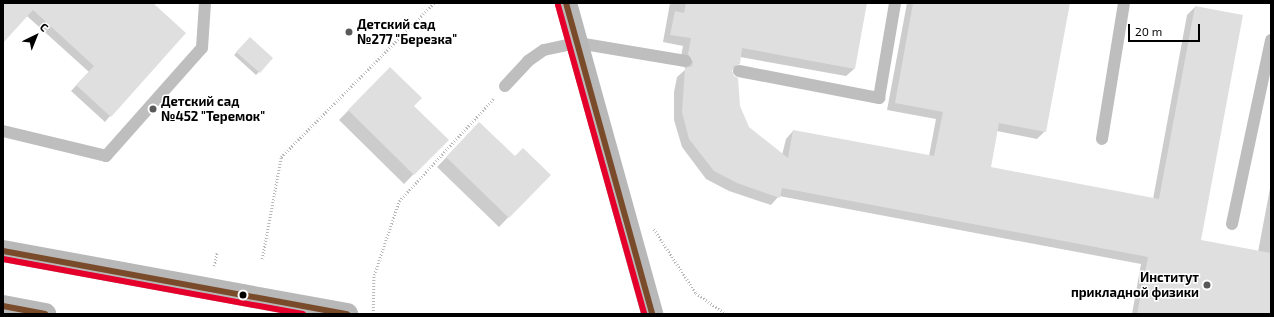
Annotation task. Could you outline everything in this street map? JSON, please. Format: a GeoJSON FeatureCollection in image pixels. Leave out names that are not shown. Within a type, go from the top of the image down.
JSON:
{"type":"FeatureCollection","features":[{"type":"Feature","properties":{"kind":"main road"},"geometry":{"type":"LineString","coordinates":[[566,3],[652,314]]}},
{"type":"Feature","properties":{"kind":"main road"},"geometry":{"type":"LineString","coordinates":[[3,251],[347,314]]}},
{"type":"Feature","properties":{"kind":"main road"},"geometry":{"type":"LineString","coordinates":[[3,306],[45,314]]}},
{"type":"Feature","properties":{"kind":"lane"},"geometry":{"type":"LineString","coordinates":[[3,131],[106,156],[202,48],[205,3]]}},
{"type":"Feature","properties":{"kind":"lane"},"geometry":{"type":"LineString","coordinates":[[739,71],[879,98],[895,3]]}},
{"type":"Feature","properties":{"kind":"lane"},"geometry":{"type":"LineString","coordinates":[[1102,139],[1124,3]]}},
{"type":"Feature","properties":{"kind":"lane"},"geometry":{"type":"LineString","coordinates":[[1232,224],[1271,40]]}},
{"type":"Feature","properties":{"kind":"lane"},"geometry":{"type":"LineString","coordinates":[[505,86],[528,61],[544,50],[578,43],[686,61]]}},
{"type":"Feature","properties":{"kind":"path"},"geometry":{"type":"LineString","coordinates":[[262,259],[281,157],[434,3]]}},
{"type":"Feature","properties":{"kind":"path"},"geometry":{"type":"LineString","coordinates":[[373,314],[374,275],[399,201],[505,86]]}},
{"type":"Feature","properties":{"kind":"path"},"geometry":{"type":"LineString","coordinates":[[651,224],[696,293],[726,314]]}},
{"type":"Feature","properties":{"kind":"building"},"geometry":{"type":"Polygon","coordinates":[[[3,3],[153,3],[186,33],[111,117],[76,85],[94,66],[33,10],[3,43],[3,3]]]}},
{"type":"Feature","properties":{"kind":"building"},"geometry":{"type":"Polygon","coordinates":[[[686,3],[867,3],[855,69],[742,48],[740,64],[734,66],[732,70],[734,76],[738,78],[740,106],[749,127],[788,158],[793,130],[934,156],[943,112],[895,103],[913,3],[1070,3],[1046,132],[999,123],[991,167],[1159,199],[1195,6],[1243,15],[1201,240],[1271,253],[1271,314],[1137,314],[1148,257],[782,188],[780,198],[737,183],[714,171],[689,139],[682,112],[685,68],[692,66],[693,62],[688,54],[691,38],[670,35],[675,11],[684,13],[686,3]]]}},
{"type":"Feature","properties":{"kind":"building"},"geometry":{"type":"Polygon","coordinates":[[[250,37],[273,58],[260,73],[236,52],[250,37]]]}},
{"type":"Feature","properties":{"kind":"building"},"geometry":{"type":"Polygon","coordinates":[[[390,67],[422,98],[414,106],[449,140],[414,175],[348,110],[390,67]]]}},
{"type":"Feature","properties":{"kind":"building"},"geometry":{"type":"Polygon","coordinates":[[[479,122],[515,156],[523,148],[551,175],[509,218],[446,157],[479,122]]]}},
{"type":"Feature","properties":{"kind":"transit line"},"geometry":{"type":"LineString","coordinates":[[566,3],[652,314]]}},
{"type":"Feature","properties":{"kind":"transit line"},"geometry":{"type":"LineString","coordinates":[[558,5],[644,314]]}},
{"type":"Feature","properties":{"kind":"transit line"},"geometry":{"type":"LineString","coordinates":[[3,251],[347,314]]}},
{"type":"Feature","properties":{"kind":"transit line"},"geometry":{"type":"LineString","coordinates":[[3,259],[303,314]]}},
{"type":"Feature","properties":{"kind":"transit line"},"geometry":{"type":"LineString","coordinates":[[3,306],[45,314]]}},
{"type":"Feature","properties":{"kind":"place","name":"Детский сад №277 \"Березка\""},"geometry":{"type":"Point","coordinates":[349,32]}},
{"type":"Feature","properties":{"kind":"place","name":"Детский сад №452 \"Теремок\""},"geometry":{"type":"Point","coordinates":[153,109]}},
{"type":"Feature","properties":{"kind":"place","name":"Институт прикладной физики"},"geometry":{"type":"Point","coordinates":[1207,285]}}]}
